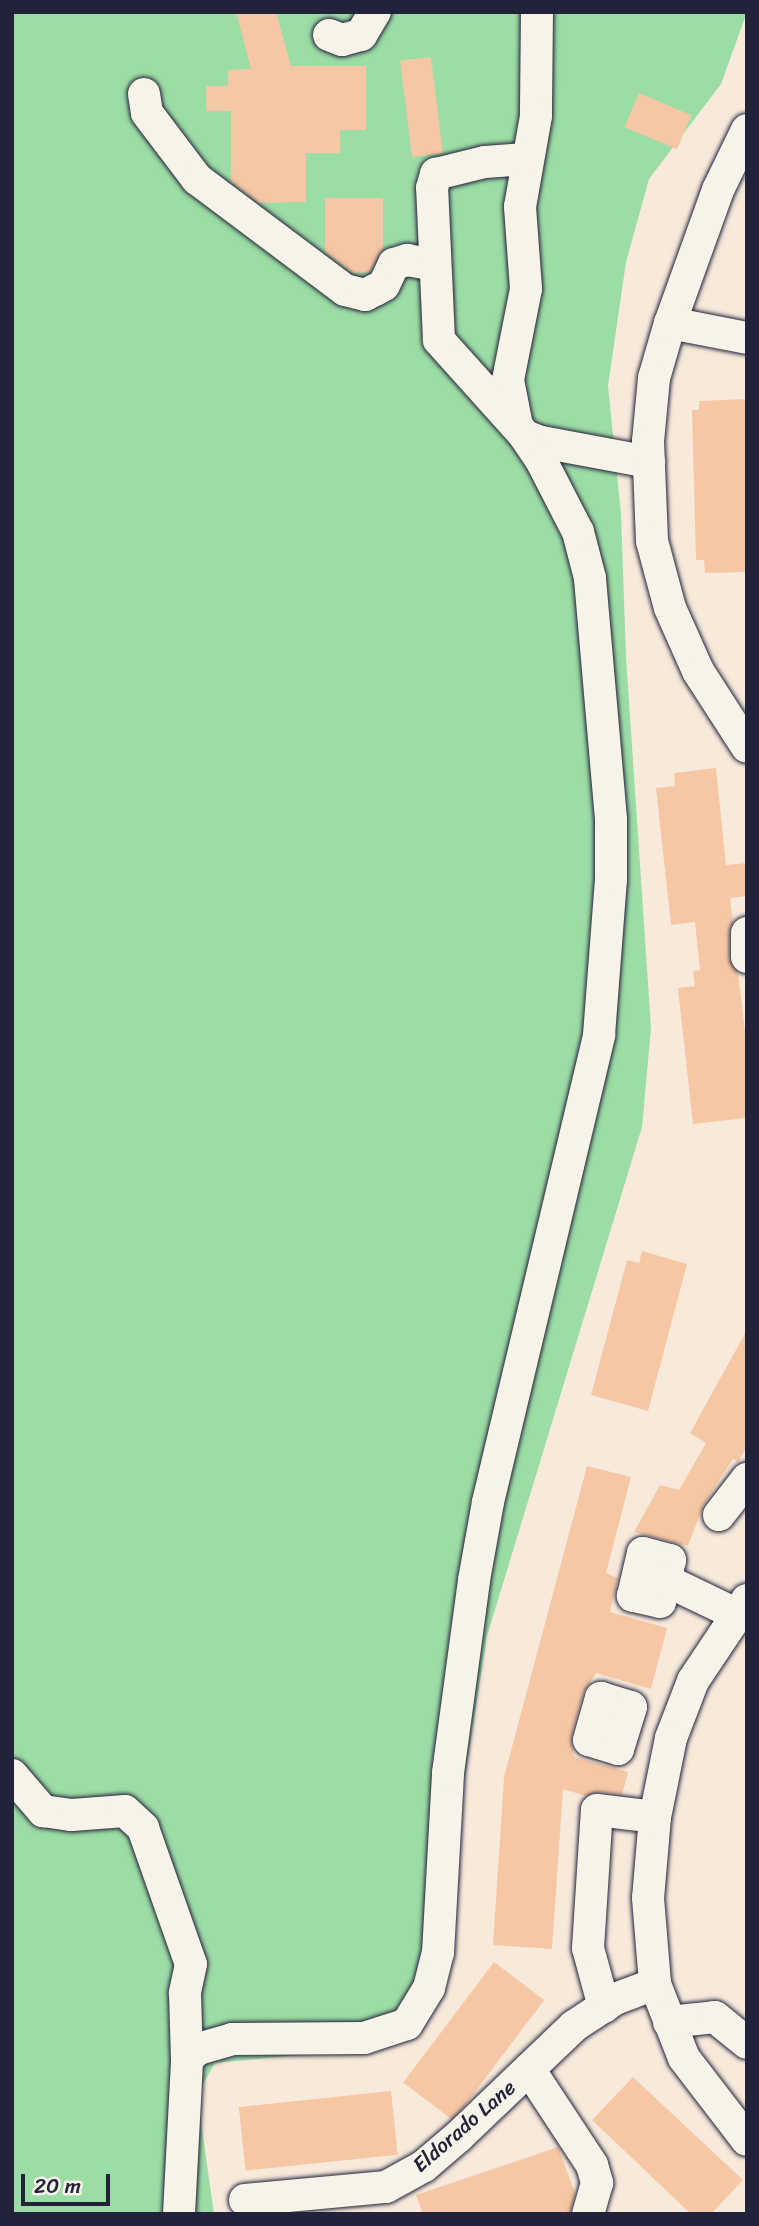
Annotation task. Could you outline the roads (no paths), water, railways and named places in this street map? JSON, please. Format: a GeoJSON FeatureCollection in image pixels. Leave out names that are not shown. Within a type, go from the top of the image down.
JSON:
{"type":"FeatureCollection","features":[{"type":"Feature","properties":{"kind":"street"},"geometry":{"type":"LineString","coordinates":[[319,23],[342,40],[361,35],[375,12]]}},
{"type":"Feature","properties":{"kind":"street"},"geometry":{"type":"LineString","coordinates":[[187,2059],[198,2049],[232,2039],[364,2038],[407,2024],[429,1988],[438,1952],[448,1773],[474,1580],[523,1353],[590,1087],[608,936],[611,818],[590,578],[578,532],[517,426],[508,380],[526,289],[520,207],[526,159],[536,116],[537,12]]}},
{"type":"Feature","properties":{"kind":"street"},"geometry":{"type":"LineString","coordinates":[[144,94],[148,113],[197,179],[345,290],[365,295],[384,285],[394,264],[407,260],[434,265]]}},
{"type":"Feature","properties":{"kind":"street"},"geometry":{"type":"LineString","coordinates":[[747,130],[718,190],[670,323],[654,378],[649,462],[652,541],[670,608],[698,671],[747,747]]}},
{"type":"Feature","properties":{"kind":"street"},"geometry":{"type":"LineString","coordinates":[[526,159],[485,162],[436,174],[432,188],[439,340],[525,436],[649,462]]}},
{"type":"Feature","properties":{"kind":"street"},"geometry":{"type":"LineString","coordinates":[[670,323],[747,338]]}},
{"type":"Feature","properties":{"kind":"street"},"geometry":{"type":"LineString","coordinates":[[747,933],[747,957]]}},
{"type":"Feature","properties":{"kind":"street"},"geometry":{"type":"LineString","coordinates":[[719,1515],[747,1479]]}},
{"type":"Feature","properties":{"kind":"street"},"geometry":{"type":"LineString","coordinates":[[665,1580],[741,1607],[692,1681],[671,1738],[655,1817],[648,1898],[655,1984],[669,2022],[684,2058],[747,2140]]}},
{"type":"Feature","properties":{"kind":"street"},"geometry":{"type":"LineString","coordinates":[[625,1724],[671,1738]]}},
{"type":"Feature","properties":{"kind":"street"},"geometry":{"type":"LineString","coordinates":[[12,1775],[43,1811],[72,1815],[125,1811],[144,1828],[191,1964],[185,1993],[187,2059],[179,2214]]}},
{"type":"Feature","properties":{"kind":"street"},"geometry":{"type":"LineString","coordinates":[[604,2007],[588,1948],[597,1810],[655,1817]]}},
{"type":"Feature","properties":{"kind":"street","name":"Eldorado Lane"},"geometry":{"type":"LineString","coordinates":[[245,2200],[386,2187],[424,2166],[574,2026],[604,2007],[655,1984]]}},
{"type":"Feature","properties":{"kind":"street"},"geometry":{"type":"LineString","coordinates":[[669,2022],[715,2017],[747,2043]]}},
{"type":"Feature","properties":{"kind":"street"},"geometry":{"type":"LineString","coordinates":[[529,2069],[592,2165],[597,2183],[588,2214]]}}]}
